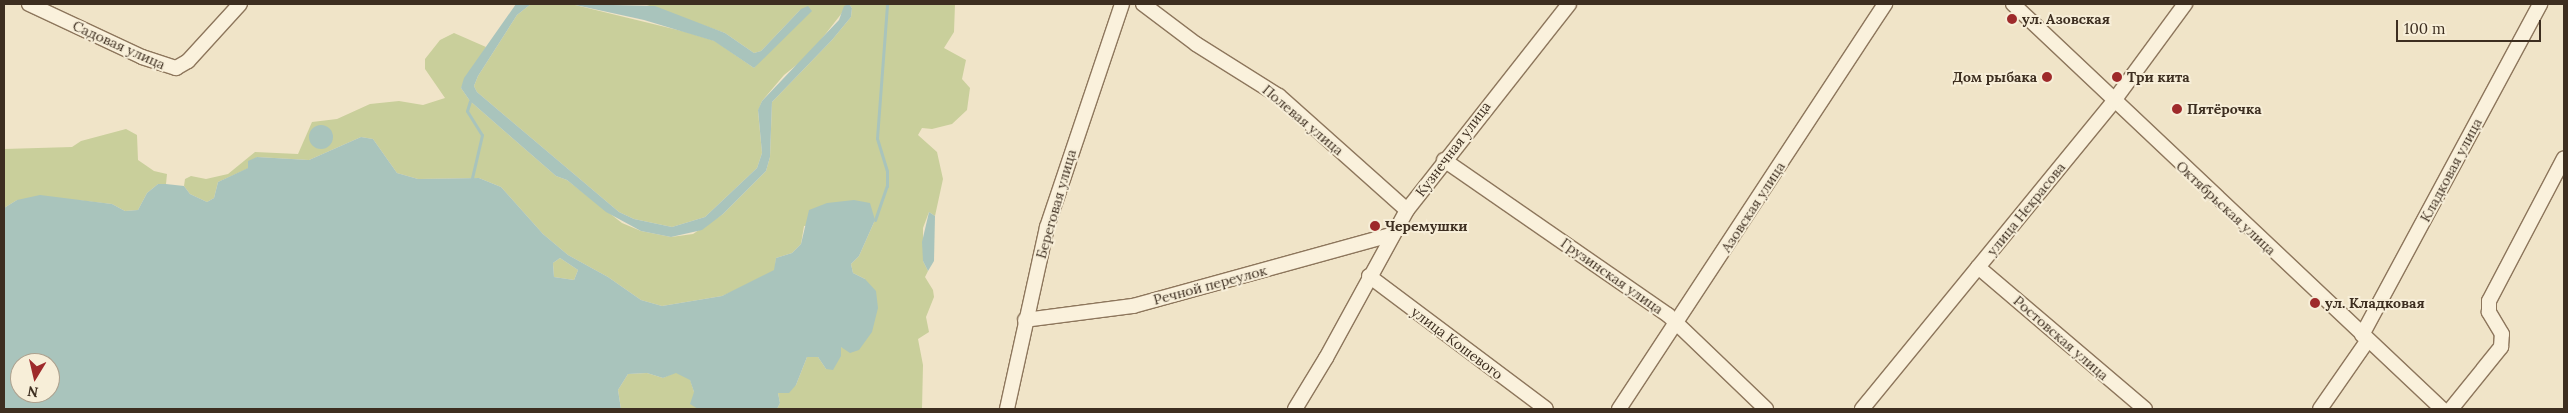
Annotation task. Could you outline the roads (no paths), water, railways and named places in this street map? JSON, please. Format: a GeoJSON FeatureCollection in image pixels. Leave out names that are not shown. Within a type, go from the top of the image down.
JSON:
{"type":"FeatureCollection","features":[{"type":"Feature","properties":{"kind":"street","name":"Садовая улица"},"geometry":{"type":"LineString","coordinates":[[29,4],[157,64],[176,68],[182,66],[240,4]]}},
{"type":"Feature","properties":{"kind":"street","name":"Береговая улица"},"geometry":{"type":"LineString","coordinates":[[1007,409],[1025,320],[1055,202],[1122,4]]}},
{"type":"Feature","properties":{"kind":"street","name":"Полевая улица"},"geometry":{"type":"LineString","coordinates":[[1143,4],[1196,44],[1279,96],[1407,210]]}},
{"type":"Feature","properties":{"kind":"street","name":"Кузнечная улица"},"geometry":{"type":"LineString","coordinates":[[1295,409],[1326,358],[1391,235],[1407,210],[1444,160],[1569,4]]}},
{"type":"Feature","properties":{"kind":"street","name":"Азовская улица"},"geometry":{"type":"LineString","coordinates":[[1619,409],[1676,326],[1885,4]]}},
{"type":"Feature","properties":{"kind":"street","name":"Октябрьская улица"},"geometry":{"type":"LineString","coordinates":[[2013,4],[2113,102],[2442,409]]}},
{"type":"Feature","properties":{"kind":"street","name":"улица Некрасова"},"geometry":{"type":"LineString","coordinates":[[1862,409],[2113,102],[2185,4]]}},
{"type":"Feature","properties":{"kind":"street","name":"Кладковая улица"},"geometry":{"type":"LineString","coordinates":[[2320,409],[2365,338],[2540,4]]}},
{"type":"Feature","properties":{"kind":"street"},"geometry":{"type":"LineString","coordinates":[[2451,409],[2500,347],[2502,334],[2489,312],[2489,301],[2564,158]]}},
{"type":"Feature","properties":{"kind":"street","name":"Грузинская улица"},"geometry":{"type":"LineString","coordinates":[[1444,160],[1668,315],[1676,326],[1766,409]]}},
{"type":"Feature","properties":{"kind":"street","name":"Речной переулок"},"geometry":{"type":"LineString","coordinates":[[1025,320],[1133,306],[1391,235]]}},
{"type":"Feature","properties":{"kind":"street","name":"Ростовская улица"},"geometry":{"type":"LineString","coordinates":[[1978,267],[2144,409]]}},
{"type":"Feature","properties":{"kind":"street","name":"улица Кошевого"},"geometry":{"type":"LineString","coordinates":[[1369,276],[1546,409]]}},
{"type":"Feature","properties":{"kind":"water"},"geometry":{"type":"Polygon","coordinates":[[[516,4],[531,4],[517,15],[478,76],[474,86],[477,92],[619,212],[634,219],[672,227],[705,217],[757,168],[762,153],[758,110],[762,101],[839,20],[844,6],[849,4],[852,8],[851,17],[832,40],[772,102],[770,157],[766,171],[723,214],[702,230],[671,237],[641,231],[606,212],[567,180],[556,176],[470,101],[461,88],[464,78],[516,4]]]}},
{"type":"Feature","properties":{"kind":"water"},"geometry":{"type":"Polygon","coordinates":[[[571,4],[655,6],[725,33],[754,53],[761,51],[801,9],[808,6],[812,11],[754,68],[714,41],[644,20],[571,4]]]}},
{"type":"Feature","properties":{"kind":"water"},"geometry":{"type":"Polygon","coordinates":[[[321,125],[330,128],[333,137],[330,146],[321,149],[312,146],[309,137],[312,128],[321,125]]]}},
{"type":"Feature","properties":{"kind":"water"},"geometry":{"type":"Polygon","coordinates":[[[361,137],[373,139],[397,173],[418,179],[479,178],[501,187],[543,234],[568,255],[608,277],[641,300],[662,306],[722,296],[774,270],[776,258],[792,253],[801,244],[809,210],[827,203],[854,200],[870,203],[875,220],[859,256],[851,264],[853,273],[865,279],[876,291],[878,308],[872,332],[859,350],[850,353],[841,347],[841,356],[833,370],[826,369],[818,357],[807,357],[796,385],[789,393],[778,393],[780,403],[777,409],[698,409],[690,404],[694,392],[690,380],[676,373],[663,378],[647,373],[628,374],[618,390],[621,409],[4,409],[4,208],[17,200],[40,195],[112,204],[125,211],[138,210],[147,193],[158,184],[184,186],[190,194],[207,202],[214,198],[218,182],[248,168],[248,161],[257,157],[309,160],[361,137]],[[560,258],[553,263],[554,277],[574,280],[578,270],[560,258]]]}},
{"type":"Feature","properties":{"kind":"water"},"geometry":{"type":"Polygon","coordinates":[[[929,212],[935,216],[934,261],[928,271],[923,261],[922,242],[929,212]]]}},
{"type":"Feature","properties":{"kind":"waterway"},"geometry":{"type":"LineString","coordinates":[[875,220],[887,186],[887,171],[877,138],[887,4]]}},
{"type":"Feature","properties":{"kind":"waterway"},"geometry":{"type":"LineString","coordinates":[[470,101],[467,111],[482,135],[472,178]]}},
{"type":"Feature","properties":{"kind":"place","name":"ул. Азовская"},"geometry":{"type":"Point","coordinates":[2012,19]}},
{"type":"Feature","properties":{"kind":"place","name":"Дом рыбака"},"geometry":{"type":"Point","coordinates":[2047,77]}},
{"type":"Feature","properties":{"kind":"place","name":"Три кита"},"geometry":{"type":"Point","coordinates":[2117,77]}},
{"type":"Feature","properties":{"kind":"place","name":"Пятёрочка"},"geometry":{"type":"Point","coordinates":[2177,109]}},
{"type":"Feature","properties":{"kind":"place","name":"Черемушки"},"geometry":{"type":"Point","coordinates":[1375,226]}},
{"type":"Feature","properties":{"kind":"place","name":"ул. Кладковая"},"geometry":{"type":"Point","coordinates":[2315,303]}}]}
